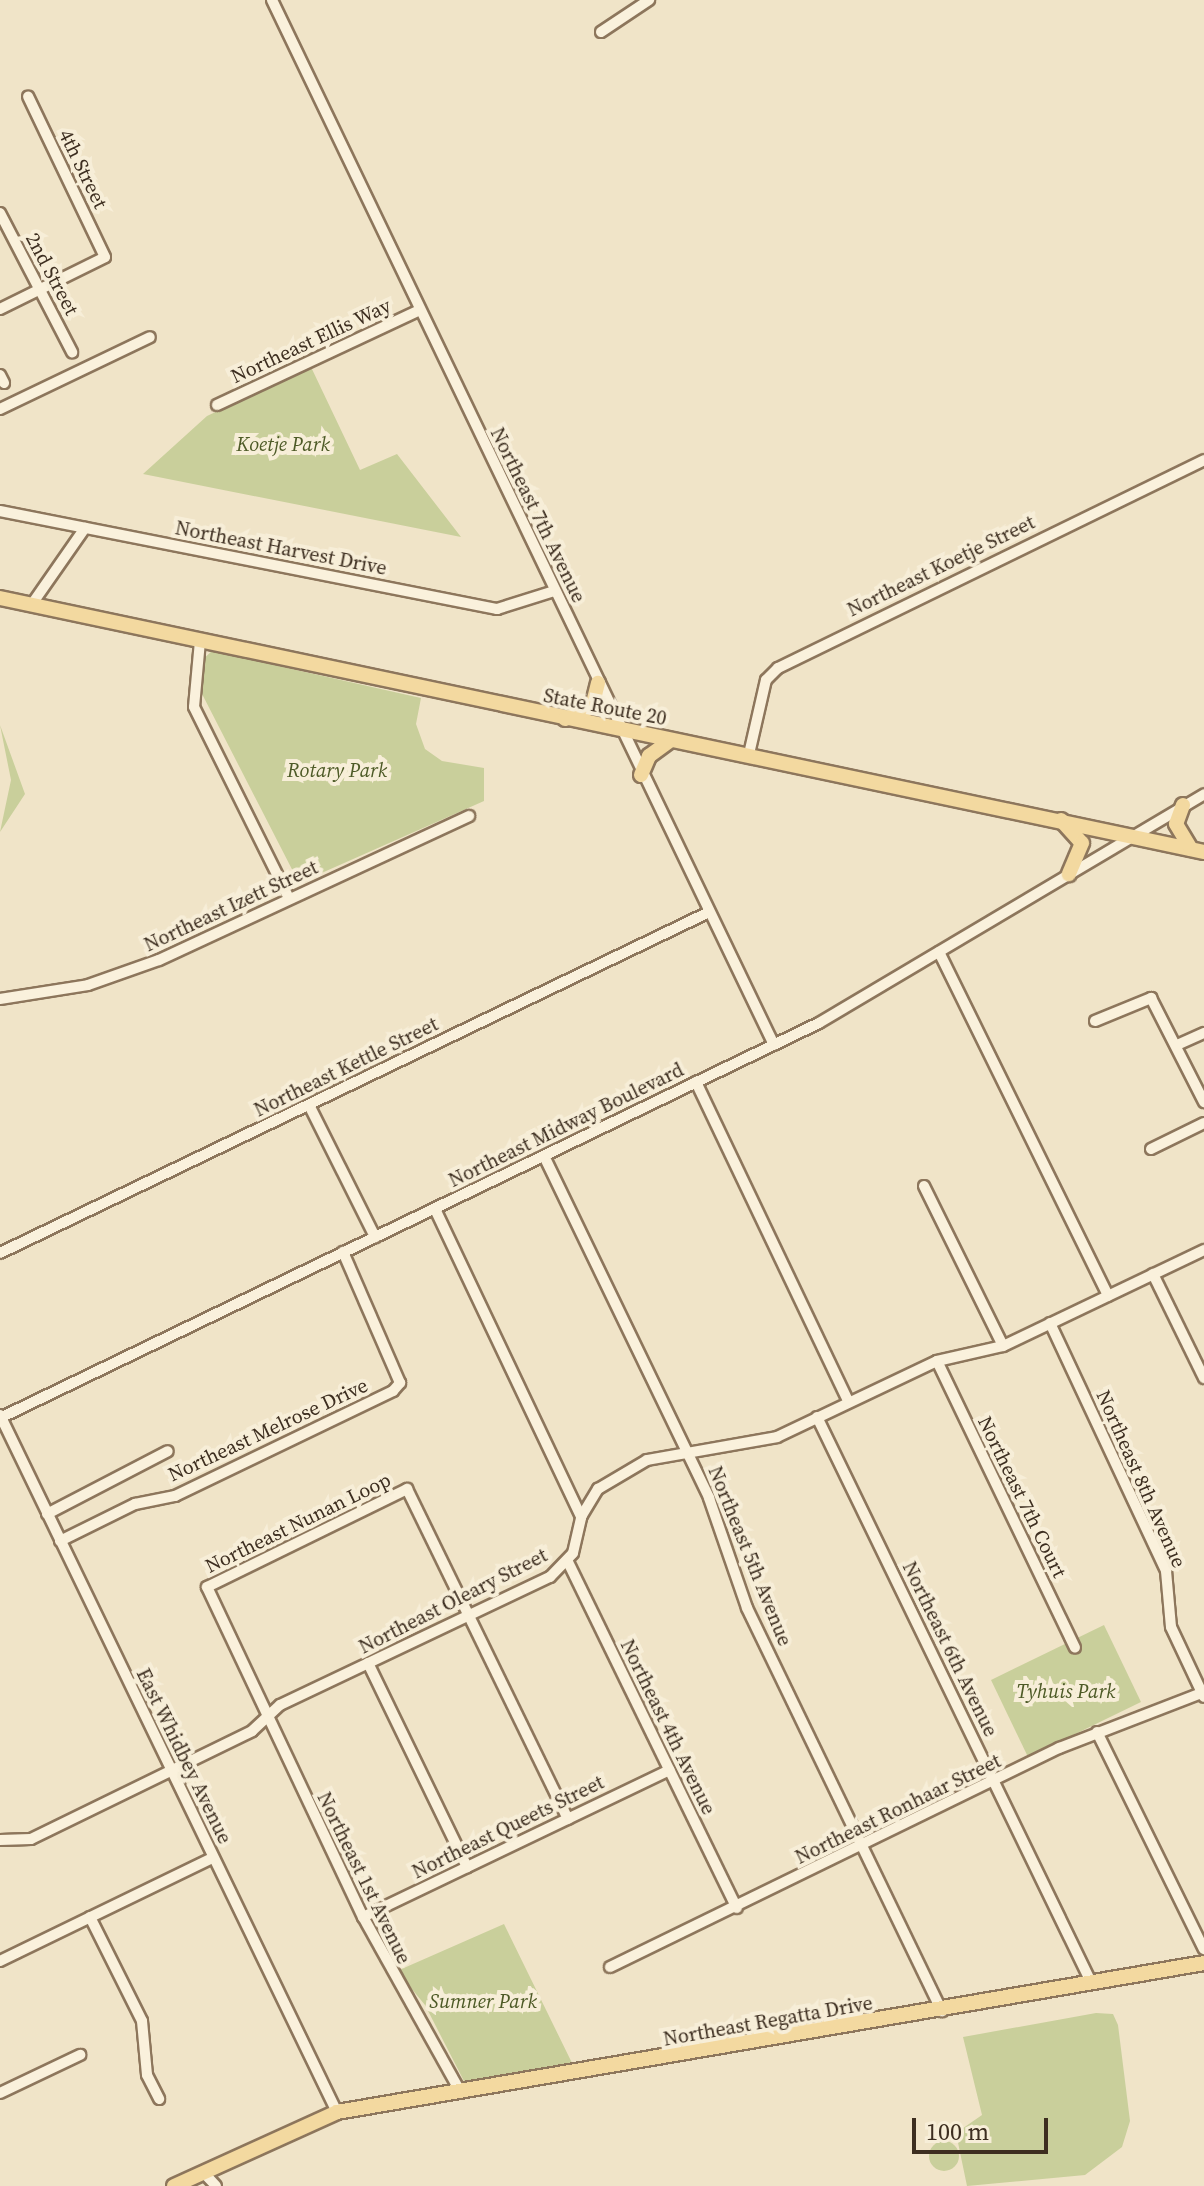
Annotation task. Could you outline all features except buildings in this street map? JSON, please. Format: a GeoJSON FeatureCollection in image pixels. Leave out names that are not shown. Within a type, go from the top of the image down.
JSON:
{"type":"FeatureCollection","features":[{"type":"Feature","properties":{"kind":"main road","name":"State Route 20"},"geometry":{"type":"LineString","coordinates":[[0,598],[621,732],[749,754],[1197,850]]}},
{"type":"Feature","properties":{"kind":"main road"},"geometry":{"type":"LineString","coordinates":[[562,719],[592,707],[598,683]]}},
{"type":"Feature","properties":{"kind":"main road"},"geometry":{"type":"LineString","coordinates":[[641,775],[649,756],[671,740]]}},
{"type":"Feature","properties":{"kind":"main road"},"geometry":{"type":"LineString","coordinates":[[1183,805],[1176,824],[1197,850]]}},
{"type":"Feature","properties":{"kind":"main road"},"geometry":{"type":"LineString","coordinates":[[1061,820],[1082,843],[1069,874]]}},
{"type":"Feature","properties":{"kind":"main road","name":"Northeast Regatta Drive"},"geometry":{"type":"LineString","coordinates":[[174,2186],[337,2112],[943,2012],[1204,1963]]}},
{"type":"Feature","properties":{"kind":"street","name":"Northeast 7th Avenue"},"geometry":{"type":"LineString","coordinates":[[272,0],[707,913],[774,1045]]}},
{"type":"Feature","properties":{"kind":"street"},"geometry":{"type":"LineString","coordinates":[[601,32],[649,0]]}},
{"type":"Feature","properties":{"kind":"street","name":"4th Street"},"geometry":{"type":"LineString","coordinates":[[28,96],[105,257],[39,290]]}},
{"type":"Feature","properties":{"kind":"street","name":"2nd Street"},"geometry":{"type":"LineString","coordinates":[[0,213],[72,352]]}},
{"type":"Feature","properties":{"kind":"street"},"geometry":{"type":"LineString","coordinates":[[0,309],[39,290]]}},
{"type":"Feature","properties":{"kind":"street","name":"Northeast Ellis Way"},"geometry":{"type":"LineString","coordinates":[[217,405],[420,310]]}},
{"type":"Feature","properties":{"kind":"street"},"geometry":{"type":"LineString","coordinates":[[0,409],[150,337]]}},
{"type":"Feature","properties":{"kind":"street","name":"Northeast Koetje Street"},"geometry":{"type":"LineString","coordinates":[[749,754],[766,680],[778,668],[1204,460]]}},
{"type":"Feature","properties":{"kind":"street","name":"Northeast Harvest Drive"},"geometry":{"type":"LineString","coordinates":[[0,511],[497,609],[554,591]]}},
{"type":"Feature","properties":{"kind":"street"},"geometry":{"type":"LineString","coordinates":[[32,604],[85,528]]}},
{"type":"Feature","properties":{"kind":"street"},"geometry":{"type":"LineString","coordinates":[[200,641],[194,707],[289,898]]}},
{"type":"Feature","properties":{"kind":"street","name":"Northeast Midway Boulevard"},"geometry":{"type":"LineString","coordinates":[[0,1417],[774,1045],[939,952],[1204,794]]}},
{"type":"Feature","properties":{"kind":"street","name":"Northeast Izett Street"},"geometry":{"type":"LineString","coordinates":[[0,999],[129,972],[469,816]]}},
{"type":"Feature","properties":{"kind":"street","name":"Northeast Kettle Street"},"geometry":{"type":"LineString","coordinates":[[0,1253],[707,913]]}},
{"type":"Feature","properties":{"kind":"street"},"geometry":{"type":"LineString","coordinates":[[939,952],[1108,1296]]}},
{"type":"Feature","properties":{"kind":"street"},"geometry":{"type":"LineString","coordinates":[[1095,1021],[1151,998],[1204,1102]]}},
{"type":"Feature","properties":{"kind":"street"},"geometry":{"type":"LineString","coordinates":[[1177,1045],[1204,1033]]}},
{"type":"Feature","properties":{"kind":"street"},"geometry":{"type":"LineString","coordinates":[[696,1082],[848,1401]]}},
{"type":"Feature","properties":{"kind":"street"},"geometry":{"type":"LineString","coordinates":[[309,1105],[375,1237]]}},
{"type":"Feature","properties":{"kind":"street"},"geometry":{"type":"LineString","coordinates":[[1151,1149],[1204,1123]]}},
{"type":"Feature","properties":{"kind":"street","name":"Northeast 5th Avenue"},"geometry":{"type":"LineString","coordinates":[[544,1156],[689,1452],[747,1608],[943,2012]]}},
{"type":"Feature","properties":{"kind":"street"},"geometry":{"type":"LineString","coordinates":[[924,1186],[1003,1346]]}},
{"type":"Feature","properties":{"kind":"street"},"geometry":{"type":"LineString","coordinates":[[435,1209],[581,1517]]}},
{"type":"Feature","properties":{"kind":"street","name":"Northeast Oleary Street"},"geometry":{"type":"LineString","coordinates":[[0,1840],[31,1839],[172,1771],[368,1663],[470,1615],[568,1562],[581,1517],[616,1476],[659,1455],[757,1445],[937,1361],[1003,1346],[1204,1250]]}},
{"type":"Feature","properties":{"kind":"street","name":"Northeast Melrose Drive"},"geometry":{"type":"LineString","coordinates":[[60,1541],[135,1504],[175,1496],[393,1391],[400,1383],[343,1252]]}},
{"type":"Feature","properties":{"kind":"street"},"geometry":{"type":"LineString","coordinates":[[1153,1274],[1204,1378]]}},
{"type":"Feature","properties":{"kind":"street","name":"Northeast 8th Avenue"},"geometry":{"type":"LineString","coordinates":[[1050,1323],[1166,1571],[1171,1627],[1203,1694]]}},
{"type":"Feature","properties":{"kind":"street","name":"Northeast 7th Court"},"geometry":{"type":"LineString","coordinates":[[937,1361],[1075,1648]]}},
{"type":"Feature","properties":{"kind":"street","name":"East Whidbey Avenue"},"geometry":{"type":"LineString","coordinates":[[0,1417],[337,2112]]}},
{"type":"Feature","properties":{"kind":"street","name":"Northeast 6th Avenue"},"geometry":{"type":"LineString","coordinates":[[817,1417],[1092,1984]]}},
{"type":"Feature","properties":{"kind":"street"},"geometry":{"type":"LineString","coordinates":[[47,1514],[168,1451]]}},
{"type":"Feature","properties":{"kind":"street","name":"Northeast Nunan Loop"},"geometry":{"type":"LineString","coordinates":[[266,1718],[207,1587],[407,1489],[470,1615]]}},
{"type":"Feature","properties":{"kind":"street","name":"Northeast 4th Avenue"},"geometry":{"type":"LineString","coordinates":[[568,1562],[737,1908]]}},
{"type":"Feature","properties":{"kind":"street"},"geometry":{"type":"LineString","coordinates":[[470,1615],[568,1819]]}},
{"type":"Feature","properties":{"kind":"street"},"geometry":{"type":"LineString","coordinates":[[368,1663],[467,1867]]}},
{"type":"Feature","properties":{"kind":"street","name":"Northeast Ronhaar Street"},"geometry":{"type":"LineString","coordinates":[[610,1967],[1097,1732],[1203,1694]]}},
{"type":"Feature","properties":{"kind":"street","name":"Northeast 1st Avenue"},"geometry":{"type":"LineString","coordinates":[[266,1718],[363,1917],[460,2091]]}},
{"type":"Feature","properties":{"kind":"street"},"geometry":{"type":"LineString","coordinates":[[1097,1732],[1204,1949]]}},
{"type":"Feature","properties":{"kind":"street","name":"Northeast Queets Street"},"geometry":{"type":"LineString","coordinates":[[363,1917],[670,1770]]}},
{"type":"Feature","properties":{"kind":"street"},"geometry":{"type":"LineString","coordinates":[[0,1961],[212,1858]]}},
{"type":"Feature","properties":{"kind":"street"},"geometry":{"type":"LineString","coordinates":[[90,1917],[142,2021],[147,2075],[159,2099]]}},
{"type":"Feature","properties":{"kind":"street"},"geometry":{"type":"LineString","coordinates":[[0,2093],[80,2055]]}},
{"type":"Feature","properties":{"kind":"street"},"geometry":{"type":"LineString","coordinates":[[203,2172],[216,2186]]}},
{"type":"Feature","properties":{"kind":"green space","name":"Koetje Park"},"geometry":{"type":"Polygon","coordinates":[[[311,367],[360,470],[397,454],[461,537],[143,474],[207,416],[311,367]]]}},
{"type":"Feature","properties":{"kind":"green space","name":"Rotary Park"},"geometry":{"type":"Polygon","coordinates":[[[212,651],[421,698],[416,724],[425,749],[442,761],[484,768],[484,801],[299,883],[200,690],[201,661],[212,651]]]}},
{"type":"Feature","properties":{"kind":"green space"},"geometry":{"type":"Polygon","coordinates":[[[0,725],[25,794],[0,832],[11,780],[0,725]]]}},
{"type":"Feature","properties":{"kind":"green space","name":"Tyhuis Park"},"geometry":{"type":"Polygon","coordinates":[[[1104,1625],[1141,1702],[1028,1757],[991,1680],[1104,1625]]]}},
{"type":"Feature","properties":{"kind":"green space","name":"Sumner Park"},"geometry":{"type":"Polygon","coordinates":[[[504,1924],[573,2065],[465,2083],[425,2005],[397,1971],[504,1924]]]}},
{"type":"Feature","properties":{"kind":"green space"},"geometry":{"type":"Polygon","coordinates":[[[1096,2013],[1113,2014],[1118,2025],[1130,2121],[1122,2147],[1085,2175],[967,2186],[956,2133],[982,2115],[963,2037],[1096,2013]]]}},
{"type":"Feature","properties":{"kind":"green space"},"geometry":{"type":"Polygon","coordinates":[[[944,2141],[955,2145],[959,2156],[955,2167],[944,2171],[933,2167],[929,2156],[933,2145],[944,2141]]]}}]}
